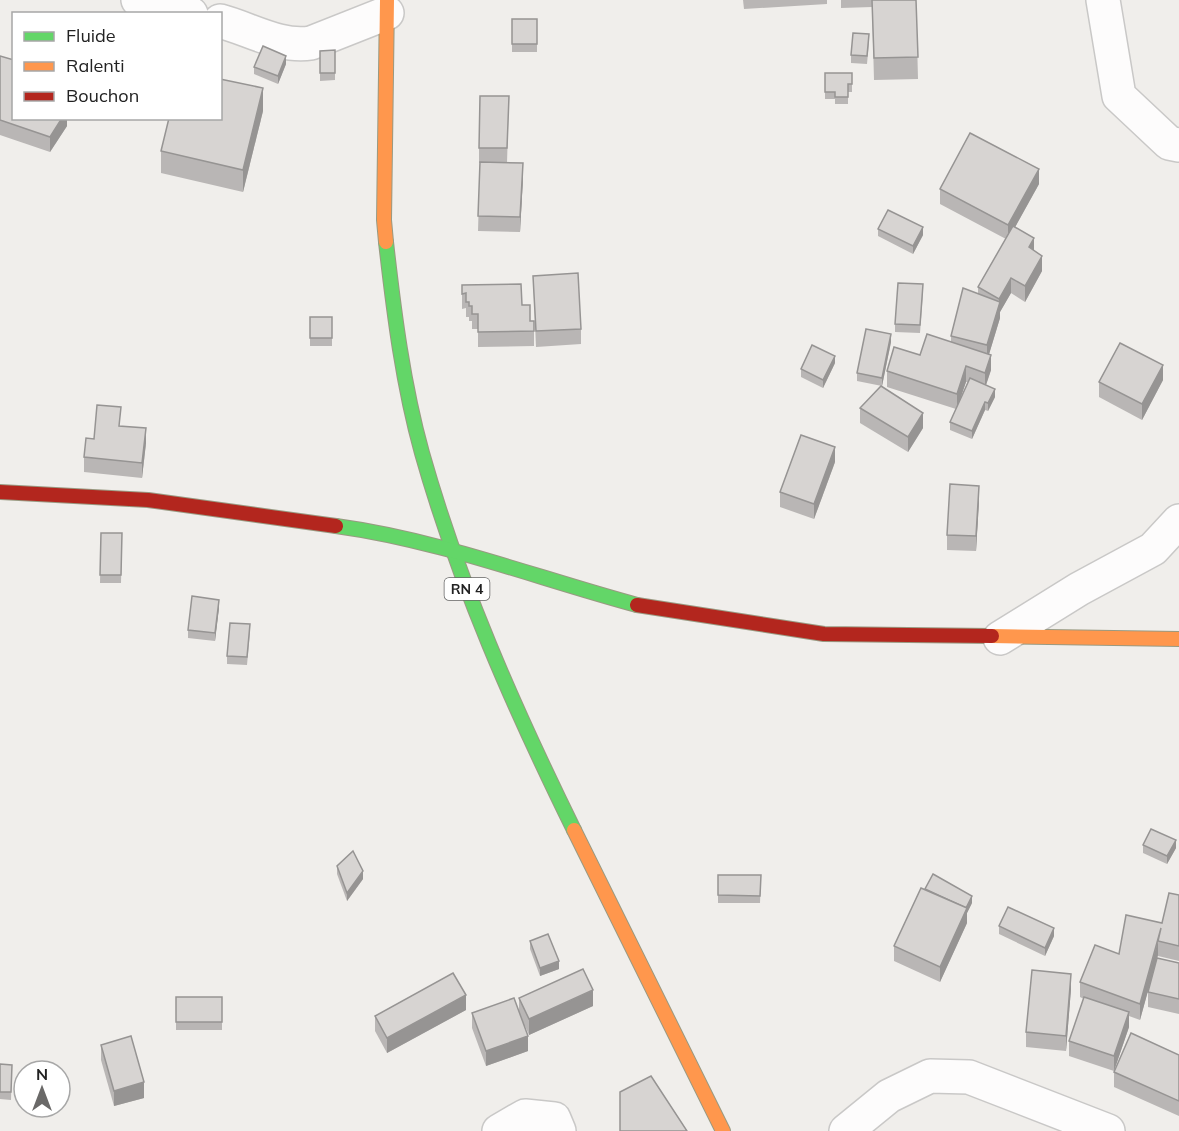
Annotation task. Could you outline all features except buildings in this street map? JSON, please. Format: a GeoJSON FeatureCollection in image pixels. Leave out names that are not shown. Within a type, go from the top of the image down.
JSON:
{"type":"FeatureCollection","features":[{"type":"Feature","properties":{"kind":"street"},"geometry":{"type":"LineString","coordinates":[[138,0],[183,12]]}},
{"type":"Feature","properties":{"kind":"street"},"geometry":{"type":"LineString","coordinates":[[1103,0],[1119,96],[1169,143],[1179,145]]}},
{"type":"Feature","properties":{"kind":"street"},"geometry":{"type":"LineString","coordinates":[[222,22],[298,45],[311,43],[387,6]]}},
{"type":"Feature","properties":{"kind":"street","name":"RN 4"},"geometry":{"type":"LineString","coordinates":[[387,6],[384,220],[396,330],[422,452],[453,551],[488,641],[535,750],[723,1131]]}},
{"type":"Feature","properties":{"kind":"street"},"geometry":{"type":"LineString","coordinates":[[0,492],[148,500],[358,529],[453,551],[636,605],[824,634],[1179,639]]}},
{"type":"Feature","properties":{"kind":"street"},"geometry":{"type":"LineString","coordinates":[[1000,638],[1079,589],[1153,549],[1179,521]]}},
{"type":"Feature","properties":{"kind":"street"},"geometry":{"type":"LineString","coordinates":[[846,1131],[889,1096],[930,1076],[969,1077],[1107,1131]]}},
{"type":"Feature","properties":{"kind":"street"},"geometry":{"type":"LineString","coordinates":[[499,1131],[525,1116],[554,1119],[559,1131]]}},
{"type":"Feature","properties":{"kind":"traffic: fast"},"geometry":{"type":"LineString","coordinates":[[386,242],[409,401],[437,502],[489,645],[574,830]]}},
{"type":"Feature","properties":{"kind":"traffic: fast"},"geometry":{"type":"LineString","coordinates":[[336,526],[412,540],[637,605]]}},
{"type":"Feature","properties":{"kind":"traffic: slow"},"geometry":{"type":"LineString","coordinates":[[386,242],[384,220],[387,0]]}},
{"type":"Feature","properties":{"kind":"traffic: slow"},"geometry":{"type":"LineString","coordinates":[[992,636],[1179,639]]}},
{"type":"Feature","properties":{"kind":"traffic: slow"},"geometry":{"type":"LineString","coordinates":[[574,830],[723,1131]]}},
{"type":"Feature","properties":{"kind":"traffic: jam"},"geometry":{"type":"LineString","coordinates":[[0,492],[148,500],[336,526]]}},
{"type":"Feature","properties":{"kind":"traffic: jam"},"geometry":{"type":"LineString","coordinates":[[637,605],[824,634],[992,636]]}}]}
